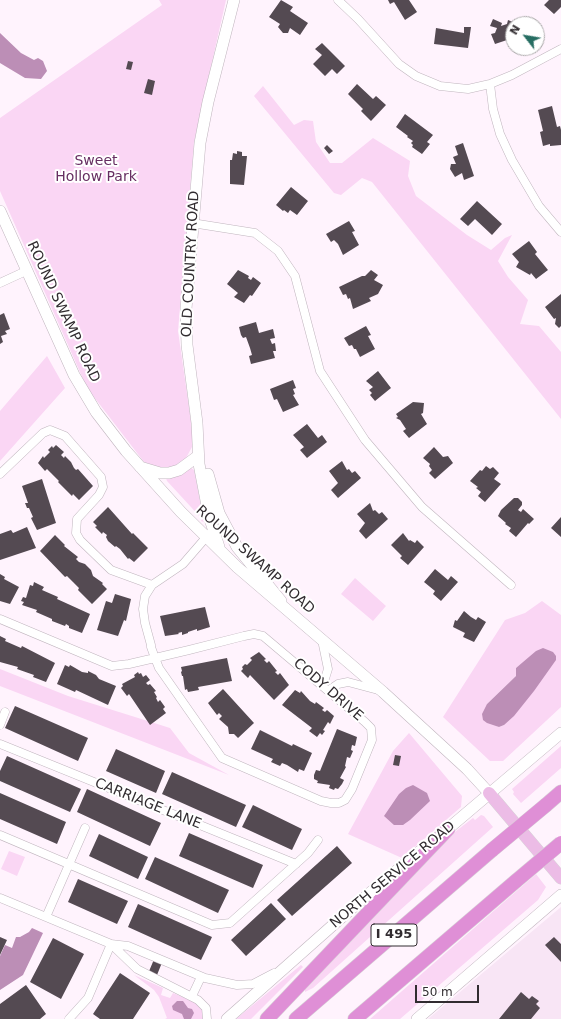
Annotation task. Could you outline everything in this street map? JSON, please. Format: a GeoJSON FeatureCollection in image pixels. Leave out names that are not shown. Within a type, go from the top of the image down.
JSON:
{"type":"FeatureCollection","features":[{"type":"Feature","properties":{"kind":"highway","name":"I 495"},"geometry":{"type":"LineString","coordinates":[[296,1019],[561,792]]}},
{"type":"Feature","properties":{"kind":"highway"},"geometry":{"type":"LineString","coordinates":[[267,1019],[448,829]]}},
{"type":"Feature","properties":{"kind":"highway","name":"I 495"},"geometry":{"type":"LineString","coordinates":[[355,1019],[561,842]]}},
{"type":"Feature","properties":{"kind":"main road","name":"OLD COUNTRY ROAD"},"geometry":{"type":"LineString","coordinates":[[221,552],[210,533],[198,456],[197,423],[186,332],[187,289],[200,143],[208,102],[234,0]]}},
{"type":"Feature","properties":{"kind":"main road","name":"ROUND SWAMP ROAD"},"geometry":{"type":"LineString","coordinates":[[0,211],[26,271],[81,388],[105,425],[140,467],[210,533]]}},
{"type":"Feature","properties":{"kind":"main road"},"geometry":{"type":"LineString","coordinates":[[197,423],[212,494],[219,512],[242,554],[271,586],[291,614]]}},
{"type":"Feature","properties":{"kind":"main road"},"geometry":{"type":"LineString","coordinates":[[140,467],[160,473],[169,473],[179,470],[198,456]]}},
{"type":"Feature","properties":{"kind":"main road","name":"ROUND SWAMP ROAD"},"geometry":{"type":"LineString","coordinates":[[221,552],[383,692],[470,772],[490,793],[561,878]]}},
{"type":"Feature","properties":{"kind":"main road","name":"NORTH SERVICE ROAD"},"geometry":{"type":"LineString","coordinates":[[227,1019],[359,902],[561,733]]}},
{"type":"Feature","properties":{"kind":"main road"},"geometry":{"type":"LineString","coordinates":[[417,1019],[561,895]]}},
{"type":"Feature","properties":{"kind":"street"},"geometry":{"type":"LineString","coordinates":[[338,0],[358,19],[399,64],[416,76],[440,86],[468,89],[490,84],[512,75],[561,49]]}},
{"type":"Feature","properties":{"kind":"street"},"geometry":{"type":"LineString","coordinates":[[490,84],[493,109],[500,134],[512,160],[539,206],[561,232]]}},
{"type":"Feature","properties":{"kind":"street"},"geometry":{"type":"LineString","coordinates":[[192,223],[255,233],[278,251],[295,276],[320,371],[365,440],[422,507],[511,585]]}},
{"type":"Feature","properties":{"kind":"street"},"geometry":{"type":"LineString","coordinates":[[0,283],[26,271]]}},
{"type":"Feature","properties":{"kind":"street"},"geometry":{"type":"LineString","coordinates":[[0,474],[43,433],[50,430],[65,436],[101,477],[103,487],[99,495],[77,519],[76,533],[80,540],[111,570],[152,585],[183,564],[210,533],[219,512]]}},
{"type":"Feature","properties":{"kind":"street","name":"CODY DRIVE"},"geometry":{"type":"LineString","coordinates":[[152,585],[145,596],[143,609],[145,623],[155,658],[158,668],[222,758],[242,768],[331,803],[339,803],[349,795],[370,748],[372,734],[371,728],[326,688],[263,636],[254,634],[244,636],[155,658]]}},
{"type":"Feature","properties":{"kind":"street"},"geometry":{"type":"LineString","coordinates":[[0,619],[112,666],[155,658]]}},
{"type":"Feature","properties":{"kind":"street"},"geometry":{"type":"LineString","coordinates":[[322,640],[328,669],[326,688],[348,682],[383,692]]}},
{"type":"Feature","properties":{"kind":"street"},"geometry":{"type":"LineString","coordinates":[[0,725],[5,712]]}},
{"type":"Feature","properties":{"kind":"street","name":"CARRIAGE LANE"},"geometry":{"type":"LineString","coordinates":[[0,744],[296,864]]}},
{"type":"Feature","properties":{"kind":"street"},"geometry":{"type":"LineString","coordinates":[[46,917],[85,828]]}},
{"type":"Feature","properties":{"kind":"street"},"geometry":{"type":"LineString","coordinates":[[0,835],[212,925],[230,923],[296,864],[318,840]]}},
{"type":"Feature","properties":{"kind":"street"},"geometry":{"type":"LineString","coordinates":[[0,898],[112,944],[128,946],[201,977],[236,985],[253,984],[286,967]]}},
{"type":"Feature","properties":{"kind":"street"},"geometry":{"type":"LineString","coordinates":[[112,944],[137,969],[198,1000],[206,1008],[207,1019]]}},
{"type":"Feature","properties":{"kind":"street"},"geometry":{"type":"LineString","coordinates":[[69,1019],[88,998],[112,944]]}},
{"type":"Feature","properties":{"kind":"street"},"geometry":{"type":"LineString","coordinates":[[192,996],[201,977]]}},
{"type":"Feature","properties":{"kind":"shaded area"},"geometry":{"type":"Polygon","coordinates":[[[0,33],[21,53],[34,60],[38,58],[43,61],[47,71],[41,79],[25,78],[0,63],[0,33]]]}},
{"type":"Feature","properties":{"kind":"shaded area"},"geometry":{"type":"Polygon","coordinates":[[[543,648],[553,652],[556,656],[556,660],[514,716],[504,725],[499,727],[483,720],[482,714],[487,704],[516,676],[516,668],[536,651],[543,648]]]}},
{"type":"Feature","properties":{"kind":"shaded area"},"geometry":{"type":"Polygon","coordinates":[[[413,785],[427,793],[430,801],[403,825],[394,825],[384,816],[399,794],[406,788],[413,785]]]}},
{"type":"Feature","properties":{"kind":"shaded area"},"geometry":{"type":"Polygon","coordinates":[[[561,907],[561,1019],[428,1019],[561,907]]]}},
{"type":"Feature","properties":{"kind":"shaded area"},"geometry":{"type":"Polygon","coordinates":[[[32,928],[43,933],[23,975],[0,990],[0,956],[5,945],[12,948],[16,937],[20,937],[29,932],[32,928]]]}},
{"type":"Feature","properties":{"kind":"shaded area"},"geometry":{"type":"Polygon","coordinates":[[[177,1001],[183,1001],[188,1008],[192,1009],[194,1013],[191,1019],[184,1019],[182,1014],[173,1010],[172,1006],[177,1001]]]}},
{"type":"Feature","properties":{"kind":"green space","name":"Sweet Hollow Park"},"geometry":{"type":"Polygon","coordinates":[[[159,0],[226,0],[194,142],[178,331],[193,435],[192,447],[186,458],[175,466],[162,469],[144,462],[87,388],[0,191],[0,118],[162,5],[159,0]]]}},
{"type":"Feature","properties":{"kind":"green space"},"geometry":{"type":"Polygon","coordinates":[[[263,86],[294,125],[304,120],[313,121],[316,142],[330,163],[342,163],[373,138],[410,161],[408,176],[416,196],[467,235],[491,250],[505,238],[512,235],[498,261],[508,277],[528,300],[520,324],[539,326],[561,352],[561,419],[372,182],[362,178],[341,195],[334,193],[254,96],[263,86]]]}},
{"type":"Feature","properties":{"kind":"green space"},"geometry":{"type":"Polygon","coordinates":[[[47,356],[65,388],[0,461],[0,411],[47,356]]]}},
{"type":"Feature","properties":{"kind":"green space"},"geometry":{"type":"Polygon","coordinates":[[[190,467],[194,470],[204,522],[201,521],[202,519],[167,481],[166,478],[190,467]]]}},
{"type":"Feature","properties":{"kind":"green space"},"geometry":{"type":"Polygon","coordinates":[[[355,578],[386,606],[373,621],[341,594],[355,578]]]}},
{"type":"Feature","properties":{"kind":"green space"},"geometry":{"type":"Polygon","coordinates":[[[542,601],[561,615],[561,707],[503,761],[490,761],[443,717],[505,620],[525,613],[542,601]],[[520,665],[516,668],[516,676],[487,704],[495,725],[499,727],[504,725],[520,665]]]}},
{"type":"Feature","properties":{"kind":"green space"},"geometry":{"type":"Polygon","coordinates":[[[0,669],[68,696],[170,728],[189,753],[229,775],[0,686],[0,669]]]}},
{"type":"Feature","properties":{"kind":"green space"},"geometry":{"type":"Polygon","coordinates":[[[409,733],[462,796],[461,807],[402,858],[348,834],[393,751],[409,733]]]}},
{"type":"Feature","properties":{"kind":"green space"},"geometry":{"type":"Polygon","coordinates":[[[561,746],[561,768],[521,803],[513,794],[514,792],[512,789],[561,746]]]}},
{"type":"Feature","properties":{"kind":"green space"},"geometry":{"type":"Polygon","coordinates":[[[481,815],[484,816],[493,827],[313,988],[305,992],[305,988],[447,838],[473,818],[475,820],[481,815]]]}},
{"type":"Feature","properties":{"kind":"green space"},"geometry":{"type":"Polygon","coordinates":[[[9,851],[25,857],[17,876],[1,869],[9,851]]]}},
{"type":"Feature","properties":{"kind":"green space"},"geometry":{"type":"Polygon","coordinates":[[[536,874],[546,887],[538,900],[400,1019],[370,1019],[536,874]]]}},
{"type":"Feature","properties":{"kind":"green space"},"geometry":{"type":"Polygon","coordinates":[[[301,965],[303,967],[251,1019],[236,1019],[301,965]]]}},
{"type":"Feature","properties":{"kind":"green space"},"geometry":{"type":"Polygon","coordinates":[[[134,975],[163,988],[161,995],[170,998],[173,993],[197,1003],[202,1010],[203,1019],[165,1019],[167,1018],[159,997],[154,990],[134,975]]]}},
{"type":"Feature","properties":{"kind":"building"},"geometry":{"type":"Polygon","coordinates":[[[281,0],[293,7],[290,11],[308,23],[300,35],[290,28],[288,33],[283,33],[278,27],[280,24],[269,17],[281,0]]]}},
{"type":"Feature","properties":{"kind":"building"},"geometry":{"type":"Polygon","coordinates":[[[388,0],[409,0],[417,12],[405,20],[394,2],[390,4],[388,0]]]}},
{"type":"Feature","properties":{"kind":"building"},"geometry":{"type":"Polygon","coordinates":[[[549,0],[561,0],[561,7],[554,14],[544,5],[549,0]]]}},
{"type":"Feature","properties":{"kind":"building"},"geometry":{"type":"Polygon","coordinates":[[[493,19],[502,23],[501,26],[505,25],[505,41],[495,44],[491,34],[495,33],[497,28],[490,26],[493,19]]]}},
{"type":"Feature","properties":{"kind":"building"},"geometry":{"type":"Polygon","coordinates":[[[464,27],[471,27],[468,48],[434,44],[436,28],[464,33],[464,27]]]}},
{"type":"Feature","properties":{"kind":"building"},"geometry":{"type":"Polygon","coordinates":[[[322,43],[345,66],[337,74],[332,69],[325,76],[313,64],[322,55],[315,49],[322,43]]]}},
{"type":"Feature","properties":{"kind":"building"},"geometry":{"type":"Polygon","coordinates":[[[128,61],[133,62],[131,70],[126,69],[128,61]]]}},
{"type":"Feature","properties":{"kind":"building"},"geometry":{"type":"Polygon","coordinates":[[[148,79],[155,81],[152,95],[144,93],[148,79]]]}},
{"type":"Feature","properties":{"kind":"building"},"geometry":{"type":"Polygon","coordinates":[[[357,84],[373,99],[376,96],[386,105],[371,121],[361,111],[363,109],[348,94],[357,84]]]}},
{"type":"Feature","properties":{"kind":"building"},"geometry":{"type":"Polygon","coordinates":[[[552,106],[557,127],[560,126],[561,130],[561,145],[550,146],[550,144],[543,146],[540,132],[543,131],[538,110],[552,106]]]}},
{"type":"Feature","properties":{"kind":"building"},"geometry":{"type":"Polygon","coordinates":[[[405,114],[433,135],[427,142],[430,144],[422,154],[412,147],[413,145],[411,143],[413,141],[396,127],[405,114]]]}},
{"type":"Feature","properties":{"kind":"building"},"geometry":{"type":"Polygon","coordinates":[[[463,143],[474,176],[464,180],[462,173],[455,177],[450,169],[451,164],[456,164],[453,157],[458,155],[455,146],[463,143]]]}},
{"type":"Feature","properties":{"kind":"building"},"geometry":{"type":"Polygon","coordinates":[[[327,145],[333,151],[329,154],[324,148],[327,145]]]}},
{"type":"Feature","properties":{"kind":"building"},"geometry":{"type":"Polygon","coordinates":[[[237,151],[242,152],[242,156],[247,156],[244,185],[230,184],[230,160],[232,160],[233,153],[237,154],[237,151]]]}},
{"type":"Feature","properties":{"kind":"building"},"geometry":{"type":"Polygon","coordinates":[[[291,187],[308,201],[297,215],[290,210],[288,213],[284,210],[283,211],[276,205],[291,187]]]}},
{"type":"Feature","properties":{"kind":"building"},"geometry":{"type":"Polygon","coordinates":[[[477,201],[502,224],[492,235],[475,219],[468,226],[460,219],[477,201]]]}},
{"type":"Feature","properties":{"kind":"building"},"geometry":{"type":"Polygon","coordinates":[[[349,221],[355,231],[352,232],[359,245],[343,255],[338,244],[334,240],[331,242],[326,234],[349,221]]]}},
{"type":"Feature","properties":{"kind":"building"},"geometry":{"type":"Polygon","coordinates":[[[529,241],[537,252],[535,254],[548,270],[536,279],[531,273],[530,275],[516,267],[519,262],[512,254],[529,241]]]}},
{"type":"Feature","properties":{"kind":"building"},"geometry":{"type":"Polygon","coordinates":[[[238,270],[249,276],[248,278],[251,280],[253,277],[261,283],[252,296],[250,295],[244,303],[234,297],[238,293],[227,284],[238,270]]]}},
{"type":"Feature","properties":{"kind":"building"},"geometry":{"type":"Polygon","coordinates":[[[371,270],[378,275],[374,280],[383,285],[378,294],[369,298],[371,301],[353,309],[350,298],[348,299],[346,294],[343,295],[339,287],[365,276],[371,270]]]}},
{"type":"Feature","properties":{"kind":"building"},"geometry":{"type":"Polygon","coordinates":[[[561,294],[561,326],[559,328],[555,324],[556,318],[554,319],[545,307],[561,294]]]}},
{"type":"Feature","properties":{"kind":"building"},"geometry":{"type":"Polygon","coordinates":[[[4,313],[10,329],[5,331],[7,334],[1,336],[3,342],[0,344],[0,315],[4,313]]]}},
{"type":"Feature","properties":{"kind":"building"},"geometry":{"type":"Polygon","coordinates":[[[256,322],[259,333],[273,329],[275,338],[270,339],[272,344],[275,343],[276,351],[273,351],[275,358],[251,364],[249,356],[252,355],[250,348],[246,337],[243,338],[241,335],[239,327],[256,322]]]}},
{"type":"Feature","properties":{"kind":"building"},"geometry":{"type":"Polygon","coordinates":[[[366,326],[371,335],[368,336],[375,349],[360,357],[356,349],[354,349],[352,345],[349,346],[344,338],[366,326]]]}},
{"type":"Feature","properties":{"kind":"building"},"geometry":{"type":"Polygon","coordinates":[[[378,371],[391,388],[375,401],[370,395],[372,393],[369,390],[373,387],[366,381],[378,371]]]}},
{"type":"Feature","properties":{"kind":"building"},"geometry":{"type":"Polygon","coordinates":[[[293,380],[296,388],[293,389],[295,394],[293,395],[299,405],[283,412],[277,399],[274,400],[270,389],[293,380]]]}},
{"type":"Feature","properties":{"kind":"building"},"geometry":{"type":"Polygon","coordinates":[[[413,402],[424,403],[423,413],[421,414],[427,424],[409,438],[403,431],[406,429],[400,420],[396,418],[398,417],[396,414],[413,402]]]}},
{"type":"Feature","properties":{"kind":"building"},"geometry":{"type":"Polygon","coordinates":[[[307,424],[318,438],[322,435],[327,442],[307,458],[300,450],[304,447],[293,435],[307,424]]]}},
{"type":"Feature","properties":{"kind":"building"},"geometry":{"type":"Polygon","coordinates":[[[56,445],[64,452],[61,455],[64,458],[65,456],[74,468],[76,470],[78,469],[93,486],[79,500],[73,494],[72,496],[47,469],[45,471],[38,463],[43,456],[44,458],[50,452],[48,450],[52,446],[53,448],[56,445]]]}},
{"type":"Feature","properties":{"kind":"building"},"geometry":{"type":"Polygon","coordinates":[[[434,447],[443,457],[448,456],[453,463],[435,479],[429,473],[432,470],[429,466],[430,464],[423,458],[434,447]]]}},
{"type":"Feature","properties":{"kind":"building"},"geometry":{"type":"Polygon","coordinates":[[[342,461],[347,470],[349,469],[352,473],[355,471],[361,478],[338,498],[331,490],[338,483],[329,471],[342,461]]]}},
{"type":"Feature","properties":{"kind":"building"},"geometry":{"type":"Polygon","coordinates":[[[486,466],[490,469],[493,467],[499,473],[494,479],[501,484],[485,502],[478,496],[481,492],[476,488],[478,487],[470,481],[486,466]]]}},
{"type":"Feature","properties":{"kind":"building"},"geometry":{"type":"Polygon","coordinates":[[[42,479],[56,523],[37,530],[31,518],[33,517],[29,508],[27,508],[25,503],[28,503],[22,486],[42,479]]]}},
{"type":"Feature","properties":{"kind":"building"},"geometry":{"type":"Polygon","coordinates":[[[514,498],[518,498],[522,502],[522,505],[518,510],[521,512],[523,509],[534,519],[529,524],[528,523],[516,537],[509,531],[511,528],[498,516],[501,510],[514,498]]]}},
{"type":"Feature","properties":{"kind":"building"},"geometry":{"type":"Polygon","coordinates":[[[370,503],[373,511],[375,510],[379,514],[382,512],[388,519],[366,539],[359,531],[365,523],[357,514],[370,503]]]}},
{"type":"Feature","properties":{"kind":"building"},"geometry":{"type":"Polygon","coordinates":[[[108,507],[132,534],[133,533],[148,548],[134,562],[129,558],[128,559],[120,549],[108,541],[106,537],[107,535],[103,532],[102,534],[95,527],[97,526],[93,522],[108,507]]]}},
{"type":"Feature","properties":{"kind":"building"},"geometry":{"type":"Polygon","coordinates":[[[561,517],[561,537],[551,528],[561,517]]]}},
{"type":"Feature","properties":{"kind":"building"},"geometry":{"type":"Polygon","coordinates":[[[27,527],[36,548],[0,560],[0,534],[11,530],[13,533],[27,527]]]}},
{"type":"Feature","properties":{"kind":"building"},"geometry":{"type":"Polygon","coordinates":[[[403,533],[409,541],[410,540],[415,543],[417,540],[424,547],[408,565],[400,558],[402,556],[391,545],[403,533]]]}},
{"type":"Feature","properties":{"kind":"building"},"geometry":{"type":"Polygon","coordinates":[[[55,535],[65,545],[64,546],[78,557],[76,559],[79,562],[85,564],[91,570],[93,576],[103,583],[102,584],[107,589],[92,604],[78,590],[79,588],[67,576],[65,577],[40,551],[55,535]]]}},
{"type":"Feature","properties":{"kind":"building"},"geometry":{"type":"Polygon","coordinates":[[[435,569],[448,580],[451,576],[458,582],[441,601],[433,594],[435,591],[424,582],[435,569]]]}},
{"type":"Feature","properties":{"kind":"building"},"geometry":{"type":"Polygon","coordinates":[[[0,574],[5,577],[4,579],[19,587],[10,604],[0,601],[0,574]]]}},
{"type":"Feature","properties":{"kind":"building"},"geometry":{"type":"Polygon","coordinates":[[[34,582],[44,587],[42,590],[58,597],[57,599],[90,614],[82,633],[69,628],[66,624],[65,626],[52,621],[52,619],[36,612],[37,610],[22,605],[24,602],[21,601],[23,597],[26,598],[30,585],[33,586],[34,582]]]}},
{"type":"Feature","properties":{"kind":"building"},"geometry":{"type":"Polygon","coordinates":[[[115,594],[131,599],[126,621],[124,620],[118,636],[97,630],[106,601],[112,603],[115,594]]]}},
{"type":"Feature","properties":{"kind":"building"},"geometry":{"type":"Polygon","coordinates":[[[205,607],[210,627],[197,631],[197,629],[182,635],[182,632],[178,633],[179,634],[165,636],[160,616],[205,607]]]}},
{"type":"Feature","properties":{"kind":"building"},"geometry":{"type":"Polygon","coordinates":[[[464,611],[476,620],[478,617],[486,622],[474,642],[463,637],[465,633],[453,627],[455,620],[457,621],[464,611]]]}},
{"type":"Feature","properties":{"kind":"building"},"geometry":{"type":"Polygon","coordinates":[[[0,636],[6,639],[5,641],[21,648],[22,646],[55,663],[46,682],[33,677],[34,675],[17,669],[18,667],[0,662],[0,636]]]}},
{"type":"Feature","properties":{"kind":"building"},"geometry":{"type":"Polygon","coordinates":[[[259,652],[266,659],[264,660],[267,663],[269,661],[277,671],[275,672],[278,675],[280,673],[289,685],[274,700],[250,675],[248,678],[241,671],[245,664],[247,665],[252,660],[250,658],[259,652]]]}},
{"type":"Feature","properties":{"kind":"building"},"geometry":{"type":"Polygon","coordinates":[[[227,658],[232,681],[198,687],[199,690],[188,692],[187,689],[185,690],[181,667],[227,658]]]}},
{"type":"Feature","properties":{"kind":"building"},"geometry":{"type":"Polygon","coordinates":[[[65,665],[69,667],[70,665],[82,672],[88,673],[88,671],[96,675],[99,679],[116,686],[108,705],[76,690],[75,692],[57,684],[65,665]]]}},
{"type":"Feature","properties":{"kind":"building"},"geometry":{"type":"Polygon","coordinates":[[[138,672],[139,674],[141,673],[143,677],[146,675],[150,680],[146,683],[148,685],[150,684],[156,691],[154,692],[158,702],[160,700],[165,707],[163,709],[166,713],[150,725],[129,694],[127,696],[121,688],[123,686],[122,684],[135,677],[134,675],[138,672]]]}},
{"type":"Feature","properties":{"kind":"building"},"geometry":{"type":"Polygon","coordinates":[[[223,689],[254,723],[238,738],[234,734],[229,734],[228,727],[219,719],[222,716],[219,713],[217,715],[208,703],[223,689]]]}},
{"type":"Feature","properties":{"kind":"building"},"geometry":{"type":"Polygon","coordinates":[[[295,690],[300,693],[301,691],[310,701],[315,704],[316,702],[324,708],[322,710],[325,712],[327,710],[334,716],[330,724],[328,722],[322,735],[320,733],[317,737],[309,731],[312,728],[282,705],[295,690]]]}},
{"type":"Feature","properties":{"kind":"building"},"geometry":{"type":"Polygon","coordinates":[[[15,706],[88,738],[78,761],[5,728],[15,706]]]}},
{"type":"Feature","properties":{"kind":"building"},"geometry":{"type":"Polygon","coordinates":[[[337,729],[357,737],[355,746],[352,745],[351,750],[353,751],[350,758],[347,757],[346,767],[340,778],[344,780],[338,789],[335,788],[334,790],[329,788],[330,785],[317,783],[318,781],[314,779],[314,775],[316,770],[320,771],[337,729]]]}},
{"type":"Feature","properties":{"kind":"building"},"geometry":{"type":"Polygon","coordinates":[[[260,730],[292,746],[293,744],[312,753],[304,771],[299,769],[298,772],[282,763],[280,766],[271,762],[273,759],[251,749],[260,730]]]}},
{"type":"Feature","properties":{"kind":"building"},"geometry":{"type":"Polygon","coordinates":[[[116,749],[165,771],[156,793],[106,771],[116,749]]]}},
{"type":"Feature","properties":{"kind":"building"},"geometry":{"type":"Polygon","coordinates":[[[395,755],[401,756],[399,766],[393,765],[395,755]]]}},
{"type":"Feature","properties":{"kind":"building"},"geometry":{"type":"Polygon","coordinates":[[[7,756],[81,789],[70,812],[0,781],[0,771],[7,756]]]}},
{"type":"Feature","properties":{"kind":"building"},"geometry":{"type":"Polygon","coordinates":[[[172,772],[246,805],[236,827],[162,794],[172,772]]]}},
{"type":"Feature","properties":{"kind":"building"},"geometry":{"type":"Polygon","coordinates":[[[87,789],[161,823],[150,846],[77,812],[87,789]]]}},
{"type":"Feature","properties":{"kind":"building"},"geometry":{"type":"Polygon","coordinates":[[[0,793],[66,822],[57,844],[0,819],[0,793]]]}},
{"type":"Feature","properties":{"kind":"building"},"geometry":{"type":"Polygon","coordinates":[[[253,805],[302,829],[292,850],[242,827],[253,805]]]}},
{"type":"Feature","properties":{"kind":"building"},"geometry":{"type":"Polygon","coordinates":[[[189,833],[263,865],[253,888],[179,856],[189,833]]]}},
{"type":"Feature","properties":{"kind":"building"},"geometry":{"type":"Polygon","coordinates":[[[99,834],[148,857],[138,879],[89,856],[99,834]]]}},
{"type":"Feature","properties":{"kind":"building"},"geometry":{"type":"Polygon","coordinates":[[[337,846],[352,863],[292,916],[277,900],[337,846]]]}},
{"type":"Feature","properties":{"kind":"building"},"geometry":{"type":"Polygon","coordinates":[[[155,857],[229,890],[218,913],[145,879],[155,857]]]}},
{"type":"Feature","properties":{"kind":"building"},"geometry":{"type":"Polygon","coordinates":[[[78,879],[128,901],[117,924],[68,902],[78,879]]]}},
{"type":"Feature","properties":{"kind":"building"},"geometry":{"type":"Polygon","coordinates":[[[271,903],[286,919],[246,956],[231,940],[271,903]]]}},
{"type":"Feature","properties":{"kind":"building"},"geometry":{"type":"Polygon","coordinates":[[[138,904],[212,937],[201,960],[128,927],[138,904]]]}},
{"type":"Feature","properties":{"kind":"building"},"geometry":{"type":"Polygon","coordinates":[[[0,937],[7,940],[0,955],[0,937]]]}},
{"type":"Feature","properties":{"kind":"building"},"geometry":{"type":"Polygon","coordinates":[[[554,937],[561,944],[561,962],[545,945],[554,937]]]}},
{"type":"Feature","properties":{"kind":"building"},"geometry":{"type":"Polygon","coordinates":[[[53,938],[84,954],[61,999],[30,982],[53,938]]]}},
{"type":"Feature","properties":{"kind":"building"},"geometry":{"type":"Polygon","coordinates":[[[155,957],[163,960],[155,980],[147,976],[155,957]]]}},
{"type":"Feature","properties":{"kind":"building"},"geometry":{"type":"Polygon","coordinates":[[[120,973],[150,993],[133,1019],[100,1019],[93,1014],[120,973]]]}},
{"type":"Feature","properties":{"kind":"building"},"geometry":{"type":"Polygon","coordinates":[[[26,985],[46,1014],[40,1019],[0,1019],[0,1004],[26,985]]]}},
{"type":"Feature","properties":{"kind":"building"},"geometry":{"type":"Polygon","coordinates":[[[521,992],[529,999],[532,996],[539,1001],[536,1004],[540,1008],[531,1019],[499,1019],[521,992]]]}}]}
